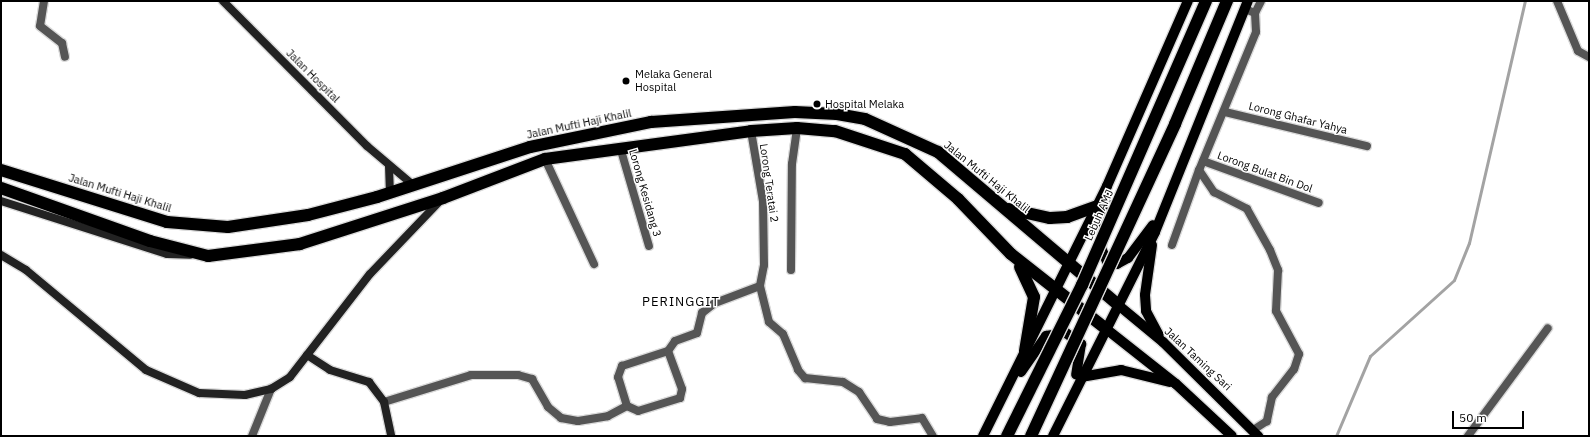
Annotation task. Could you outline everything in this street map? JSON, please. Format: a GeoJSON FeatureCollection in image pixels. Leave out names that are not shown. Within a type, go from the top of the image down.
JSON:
{"type":"FeatureCollection","features":[{"type":"Feature","properties":{"kind":"highway","name":"Lebuh AMJ"},"geometry":{"type":"LineString","coordinates":[[1007,436],[1082,285],[1206,1]]}},
{"type":"Feature","properties":{"kind":"highway"},"geometry":{"type":"LineString","coordinates":[[1031,436],[1175,124],[1227,1]]}},
{"type":"Feature","properties":{"kind":"highway","name":"Jalan Mufti Haji Khalil"},"geometry":{"type":"LineString","coordinates":[[1,170],[167,222],[198,226],[228,227],[284,220],[390,193],[530,148],[651,122],[816,112],[865,119],[938,152],[1007,209],[1117,304]]}},
{"type":"Feature","properties":{"kind":"highway"},"geometry":{"type":"LineString","coordinates":[[1,188],[150,241],[208,256],[300,244],[443,198],[545,159],[620,147],[751,131],[797,128],[835,131],[905,154],[958,199],[1011,254],[1105,328]]}},
{"type":"Feature","properties":{"kind":"highway"},"geometry":{"type":"LineString","coordinates":[[1007,209],[1050,218],[1067,218],[1097,206]]}},
{"type":"Feature","properties":{"kind":"highway"},"geometry":{"type":"LineString","coordinates":[[1011,254],[1027,277],[1034,297],[1025,351]]}},
{"type":"Feature","properties":{"kind":"main road"},"geometry":{"type":"LineString","coordinates":[[983,436],[1107,186],[1188,1]]}},
{"type":"Feature","properties":{"kind":"main road"},"geometry":{"type":"LineString","coordinates":[[1053,436],[1117,304],[1155,232],[1249,8]]}},
{"type":"Feature","properties":{"kind":"main road"},"geometry":{"type":"LineString","coordinates":[[1107,186],[1101,248],[1108,264],[1117,264],[1128,258],[1163,212]]}},
{"type":"Feature","properties":{"kind":"main road"},"geometry":{"type":"LineString","coordinates":[[1155,232],[1144,295],[1146,311],[1163,342]]}},
{"type":"Feature","properties":{"kind":"main road","name":"Jalan Taming Sari"},"geometry":{"type":"LineString","coordinates":[[1117,304],[1163,342],[1256,433]]}},
{"type":"Feature","properties":{"kind":"main road"},"geometry":{"type":"LineString","coordinates":[[1105,328],[1176,384],[1232,436]]}},
{"type":"Feature","properties":{"kind":"main road"},"geometry":{"type":"LineString","coordinates":[[996,410],[1039,342],[1046,336],[1066,333],[1081,344],[1082,354],[1063,413]]}},
{"type":"Feature","properties":{"kind":"main road"},"geometry":{"type":"LineString","coordinates":[[1081,377],[1121,370],[1176,384]]}},
{"type":"Feature","properties":{"kind":"street"},"geometry":{"type":"LineString","coordinates":[[44,1],[40,26],[62,43],[65,57]]}},
{"type":"Feature","properties":{"kind":"street","name":"Jalan Hospital"},"geometry":{"type":"LineString","coordinates":[[223,1],[389,166],[413,185]]}},
{"type":"Feature","properties":{"kind":"street"},"geometry":{"type":"LineString","coordinates":[[1172,245],[1199,170],[1225,112],[1256,32],[1249,8],[1261,1]]}},
{"type":"Feature","properties":{"kind":"street"},"geometry":{"type":"LineString","coordinates":[[1557,1],[1578,51],[1589,57]]}},
{"type":"Feature","properties":{"kind":"street","name":"Lorong Ghafar Yahya"},"geometry":{"type":"LineString","coordinates":[[1225,112],[1367,146]]}},
{"type":"Feature","properties":{"kind":"street"},"geometry":{"type":"LineString","coordinates":[[791,270],[792,164],[797,128]]}},
{"type":"Feature","properties":{"kind":"street","name":"Lorong Teratai 2"},"geometry":{"type":"LineString","coordinates":[[751,131],[764,227],[760,286],[769,322],[783,334],[798,370],[805,378],[843,382],[859,392],[877,419],[890,422],[922,418],[933,436]]}},
{"type":"Feature","properties":{"kind":"street","name":"Lorong Kesidang 3"},"geometry":{"type":"LineString","coordinates":[[620,147],[649,246]]}},
{"type":"Feature","properties":{"kind":"street"},"geometry":{"type":"LineString","coordinates":[[545,159],[594,264]]}},
{"type":"Feature","properties":{"kind":"street","name":"Lorong Bulat Bin Dol"},"geometry":{"type":"LineString","coordinates":[[1203,161],[1319,203]]}},
{"type":"Feature","properties":{"kind":"street"},"geometry":{"type":"LineString","coordinates":[[389,166],[390,193]]}},
{"type":"Feature","properties":{"kind":"street"},"geometry":{"type":"LineString","coordinates":[[1199,170],[1214,192],[1247,210],[1270,250],[1278,270],[1276,311],[1299,354],[1294,369],[1272,397],[1267,421],[1256,433]]}},
{"type":"Feature","properties":{"kind":"street"},"geometry":{"type":"LineString","coordinates":[[1,255],[26,270],[136,364],[170,383],[216,396],[245,395],[271,389],[290,377],[370,274],[443,198]]}},
{"type":"Feature","properties":{"kind":"street"},"geometry":{"type":"LineString","coordinates":[[1,201],[167,254],[208,256]]}},
{"type":"Feature","properties":{"kind":"street"},"geometry":{"type":"LineString","coordinates":[[627,406],[618,371],[629,364],[668,351],[675,342],[697,333],[702,313],[715,303],[760,286]]}},
{"type":"Feature","properties":{"kind":"street"},"geometry":{"type":"LineString","coordinates":[[1468,436],[1548,328]]}},
{"type":"Feature","properties":{"kind":"street"},"geometry":{"type":"LineString","coordinates":[[384,402],[471,375],[518,375],[532,378],[548,407],[569,420],[596,418],[627,406],[638,411],[680,398],[682,389],[668,351]]}},
{"type":"Feature","properties":{"kind":"street"},"geometry":{"type":"LineString","coordinates":[[307,355],[330,370],[370,382],[384,402],[391,436]]}},
{"type":"Feature","properties":{"kind":"street"},"geometry":{"type":"LineString","coordinates":[[252,436],[271,389]]}},
{"type":"Feature","properties":{"kind":"waterway"},"geometry":{"type":"LineString","coordinates":[[1336,436],[1370,356],[1454,280],[1469,243],[1525,1]]}},
{"type":"Feature","properties":{"kind":"place","name":"Melaka General Hospital"},"geometry":{"type":"Point","coordinates":[626,81]}},
{"type":"Feature","properties":{"kind":"place","name":"Hospital Melaka"},"geometry":{"type":"Point","coordinates":[817,104]}},
{"type":"Feature","properties":{"kind":"district","name":"PERINGGIT"},"geometry":{"type":"Point","coordinates":[681,302]}}]}
